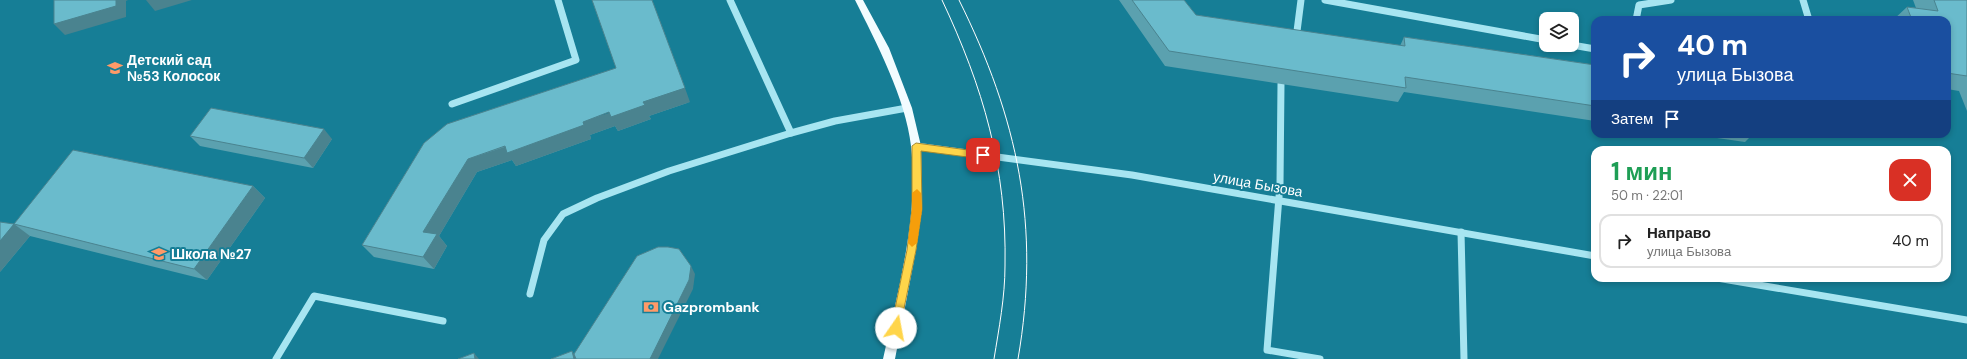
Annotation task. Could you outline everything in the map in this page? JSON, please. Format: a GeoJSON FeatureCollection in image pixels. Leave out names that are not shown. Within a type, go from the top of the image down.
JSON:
{"type":"FeatureCollection","features":[{"type":"Feature","properties":{"kind":"main road"},"geometry":{"type":"LineString","coordinates":[[859,0],[884,48],[908,108],[916,146],[917,209],[912,250],[889,359]]}},
{"type":"Feature","properties":{"kind":"street"},"geometry":{"type":"LineString","coordinates":[[452,104],[576,60],[558,0]]}},
{"type":"Feature","properties":{"kind":"street"},"geometry":{"type":"LineString","coordinates":[[730,0],[791,133]]}},
{"type":"Feature","properties":{"kind":"street"},"geometry":{"type":"LineString","coordinates":[[1295,45],[1302,0]]}},
{"type":"Feature","properties":{"kind":"street"},"geometry":{"type":"LineString","coordinates":[[1325,0],[1539,39]]}},
{"type":"Feature","properties":{"kind":"street"},"geometry":{"type":"LineString","coordinates":[[1637,16],[1639,5],[1671,0]]}},
{"type":"Feature","properties":{"kind":"street"},"geometry":{"type":"LineString","coordinates":[[1803,0],[1808,16]]}},
{"type":"Feature","properties":{"kind":"street"},"geometry":{"type":"LineString","coordinates":[[1579,46],[1591,48]]}},
{"type":"Feature","properties":{"kind":"street"},"geometry":{"type":"LineString","coordinates":[[1281,84],[1283,132],[1281,201],[1267,350],[1320,359]]}},
{"type":"Feature","properties":{"kind":"street"},"geometry":{"type":"LineString","coordinates":[[530,294],[544,240],[563,214],[597,198],[669,171],[791,133],[835,121],[908,108]]}},
{"type":"Feature","properties":{"kind":"street","name":"улица Бызова"},"geometry":{"type":"LineString","coordinates":[[916,146],[1132,175],[1591,255]]}},
{"type":"Feature","properties":{"kind":"street"},"geometry":{"type":"LineString","coordinates":[[1461,232],[1464,359]]}},
{"type":"Feature","properties":{"kind":"street"},"geometry":{"type":"LineString","coordinates":[[1741,282],[1967,320]]}},
{"type":"Feature","properties":{"kind":"street"},"geometry":{"type":"LineString","coordinates":[[276,359],[314,296],[443,321]]}},
{"type":"Feature","properties":{"kind":"building"},"geometry":{"type":"Polygon","coordinates":[[[54,0],[116,0],[116,6],[54,24],[54,0]]]}},
{"type":"Feature","properties":{"kind":"building"},"geometry":{"type":"Polygon","coordinates":[[[592,0],[652,0],[685,88],[643,102],[645,105],[611,117],[609,112],[583,122],[584,125],[507,153],[505,146],[468,159],[423,232],[437,234],[423,257],[362,245],[424,143],[447,124],[616,68],[592,0]]]}},
{"type":"Feature","properties":{"kind":"building"},"geometry":{"type":"Polygon","coordinates":[[[1132,0],[1184,0],[1196,15],[1405,46],[1404,37],[1591,64],[1591,105],[1405,77],[1406,88],[1169,51],[1132,0]]]}},
{"type":"Feature","properties":{"kind":"building"},"geometry":{"type":"Polygon","coordinates":[[[1934,0],[1967,0],[1967,76],[1951,74],[1951,16],[1910,16],[1907,7],[1938,11],[1934,0]]]}},
{"type":"Feature","properties":{"kind":"building"},"geometry":{"type":"Polygon","coordinates":[[[211,108],[324,129],[304,158],[190,136],[211,108]]]}},
{"type":"Feature","properties":{"kind":"building"},"geometry":{"type":"Polygon","coordinates":[[[73,150],[253,186],[194,269],[14,224],[73,150]]]}},
{"type":"Feature","properties":{"kind":"building"},"geometry":{"type":"Polygon","coordinates":[[[0,222],[14,224],[0,241],[0,222]]]}},
{"type":"Feature","properties":{"kind":"building"},"geometry":{"type":"Polygon","coordinates":[[[658,247],[679,249],[691,266],[689,280],[650,359],[576,359],[574,354],[637,256],[658,247]]]}},
{"type":"Feature","properties":{"kind":"building"},"geometry":{"type":"Polygon","coordinates":[[[572,351],[574,359],[551,359],[572,351]]]}},
{"type":"Feature","properties":{"kind":"building"},"geometry":{"type":"Polygon","coordinates":[[[474,353],[475,359],[458,359],[474,353]]]}},
{"type":"Feature","properties":{"kind":"tram line"},"geometry":{"type":"LineString","coordinates":[[942,0],[957,32],[969,64],[990,129],[1002,195],[1005,230],[1005,278],[994,359]]}},
{"type":"Feature","properties":{"kind":"tram line"},"geometry":{"type":"LineString","coordinates":[[959,0],[979,44],[996,88],[1010,131],[1019,174],[1025,218],[1027,264],[1024,310],[1018,359]]}},
{"type":"Feature","properties":{"kind":"slow traffic"},"geometry":{"type":"LineString","coordinates":[[912,243],[917,209],[917,193]]}},
{"type":"Feature","properties":{"kind":"place","name":"Детский сад №53 Колосок"},"geometry":{"type":"Point","coordinates":[115,68]}},
{"type":"Feature","properties":{"kind":"place","name":"Школа №27"},"geometry":{"type":"Point","coordinates":[159,254]}},
{"type":"Feature","properties":{"kind":"place","name":"Gazprombank"},"geometry":{"type":"Point","coordinates":[651,307]}},
{"type":"Feature","properties":{"kind":"route"},"geometry":{"type":"LineString","coordinates":[[896,328],[912,250],[917,209],[916,146],[983,155]]}}]}
